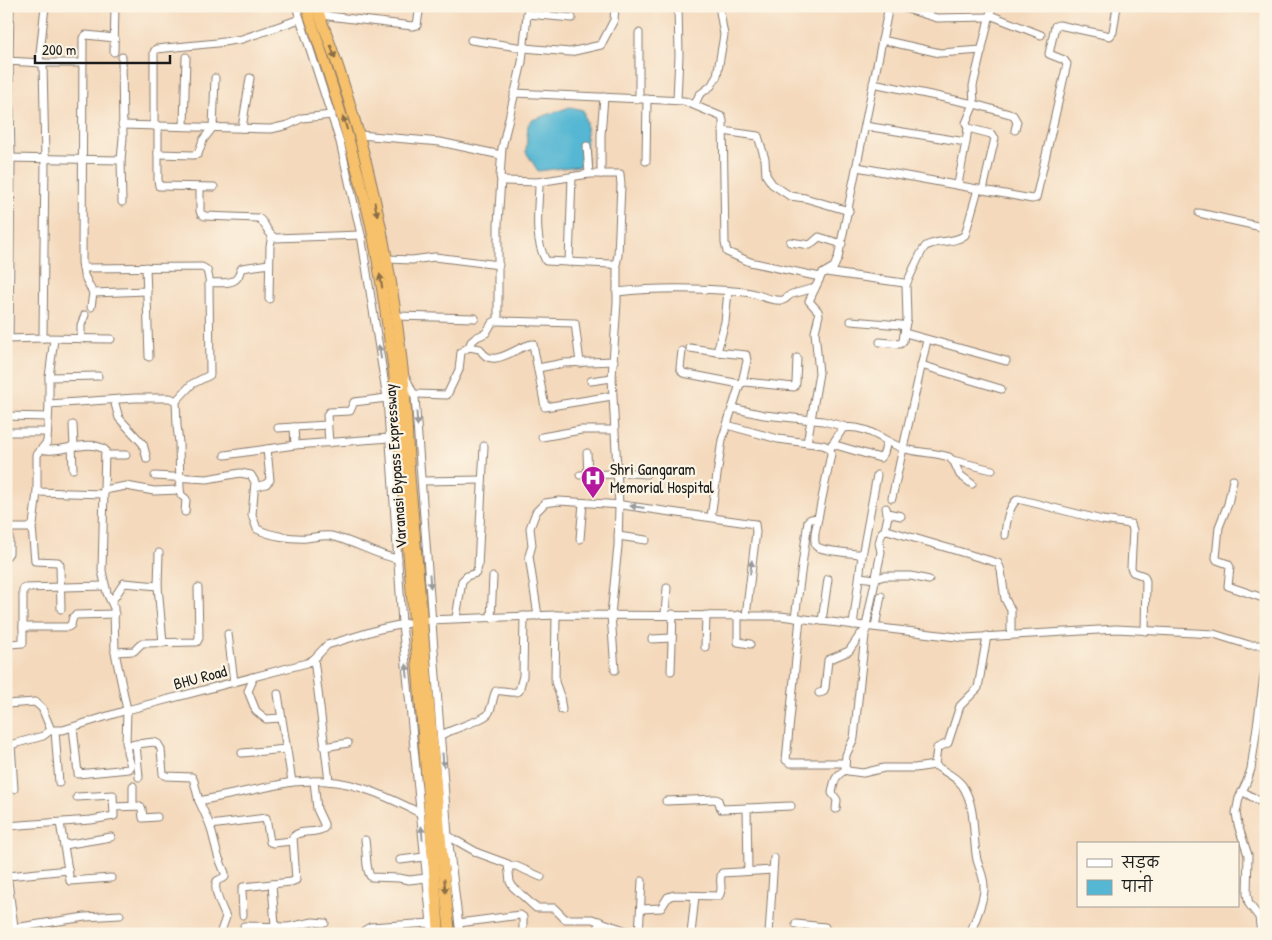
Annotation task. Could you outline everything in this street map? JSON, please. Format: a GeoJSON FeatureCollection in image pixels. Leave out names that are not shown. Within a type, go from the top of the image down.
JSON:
{"type":"FeatureCollection","features":[{"type":"Feature","properties":{"kind":"highway","name":"Varanasi Bypass Expressway"},"geometry":{"type":"LineString","coordinates":[[306,6],[351,144],[371,227],[384,300],[394,372],[439,934]]}},
{"type":"Feature","properties":{"kind":"highway","name":"Varanasi Bypass Expressway"},"geometry":{"type":"LineString","coordinates":[[318,10],[360,134],[387,259],[396,316],[403,373],[424,661],[450,934]]}},
{"type":"Feature","properties":{"kind":"street"},"geometry":{"type":"LineString","coordinates":[[10,6],[8,61],[7,339],[111,339]]}},
{"type":"Feature","properties":{"kind":"street"},"geometry":{"type":"LineString","coordinates":[[43,338],[45,158],[41,63],[45,6]]}},
{"type":"Feature","properties":{"kind":"street"},"geometry":{"type":"LineString","coordinates":[[114,52],[115,6]]}},
{"type":"Feature","properties":{"kind":"street"},"geometry":{"type":"LineString","coordinates":[[296,6],[340,142],[361,235],[387,398],[398,559],[406,623],[420,813],[432,934]]}},
{"type":"Feature","properties":{"kind":"street"},"geometry":{"type":"LineString","coordinates":[[318,10],[412,26],[417,25],[420,6]]}},
{"type":"Feature","properties":{"kind":"street"},"geometry":{"type":"LineString","coordinates":[[471,40],[524,48],[570,52],[601,45],[614,20],[615,6]]}},
{"type":"Feature","properties":{"kind":"street"},"geometry":{"type":"LineString","coordinates":[[677,100],[679,55],[678,6]]}},
{"type":"Feature","properties":{"kind":"street"},"geometry":{"type":"LineString","coordinates":[[695,105],[699,95],[711,86],[717,76],[724,35],[719,6]]}},
{"type":"Feature","properties":{"kind":"street"},"geometry":{"type":"LineString","coordinates":[[808,443],[819,373],[815,332],[819,315],[818,311],[809,301],[823,274],[834,267],[837,262],[842,244],[889,6]]}},
{"type":"Feature","properties":{"kind":"street"},"geometry":{"type":"LineString","coordinates":[[896,6],[937,18],[990,16],[1041,35]]}},
{"type":"Feature","properties":{"kind":"street"},"geometry":{"type":"LineString","coordinates":[[958,184],[968,128],[966,123],[974,104],[973,86],[992,6]]}},
{"type":"Feature","properties":{"kind":"street"},"geometry":{"type":"LineString","coordinates":[[857,167],[1032,199],[1036,198],[1067,64],[1064,60],[1049,54],[1055,26],[1059,25],[1110,36],[1113,32],[1117,6]]}},
{"type":"Feature","properties":{"kind":"street"},"geometry":{"type":"LineString","coordinates":[[498,321],[500,301],[498,224],[501,155],[524,48],[528,10],[572,18]]}},
{"type":"Feature","properties":{"kind":"street"},"geometry":{"type":"LineString","coordinates":[[214,187],[160,186],[158,180],[154,52],[156,49],[217,43],[242,38],[300,19]]}},
{"type":"Feature","properties":{"kind":"street"},"geometry":{"type":"LineString","coordinates":[[638,99],[639,33]]}},
{"type":"Feature","properties":{"kind":"street"},"geometry":{"type":"LineString","coordinates":[[91,307],[93,293],[87,283],[83,268],[84,36],[115,38]]}},
{"type":"Feature","properties":{"kind":"street"},"geometry":{"type":"LineString","coordinates":[[882,40],[940,53],[982,50]]}},
{"type":"Feature","properties":{"kind":"street"},"geometry":{"type":"LineString","coordinates":[[122,57],[122,202]]}},
{"type":"Feature","properties":{"kind":"street"},"geometry":{"type":"LineString","coordinates":[[184,126],[186,57]]}},
{"type":"Feature","properties":{"kind":"street"},"geometry":{"type":"LineString","coordinates":[[8,61],[41,63],[83,62]]}},
{"type":"Feature","properties":{"kind":"street"},"geometry":{"type":"LineString","coordinates":[[158,154],[196,155],[200,151],[203,140],[213,127],[215,78]]}},
{"type":"Feature","properties":{"kind":"street"},"geometry":{"type":"LineString","coordinates":[[242,128],[250,78]]}},
{"type":"Feature","properties":{"kind":"street"},"geometry":{"type":"LineString","coordinates":[[873,83],[974,104],[1013,115],[1017,122],[1015,130]]}},
{"type":"Feature","properties":{"kind":"street"},"geometry":{"type":"LineString","coordinates":[[514,93],[677,100],[695,105],[722,117],[725,243],[727,252],[758,264],[823,274],[898,281],[906,285]]}},
{"type":"Feature","properties":{"kind":"street"},"geometry":{"type":"LineString","coordinates":[[601,174],[601,135],[604,97]]}},
{"type":"Feature","properties":{"kind":"street"},"geometry":{"type":"LineString","coordinates":[[646,161],[647,99]]}},
{"type":"Feature","properties":{"kind":"street"},"geometry":{"type":"LineString","coordinates":[[122,125],[271,129],[288,125],[302,118],[332,115]]}},
{"type":"Feature","properties":{"kind":"street"},"geometry":{"type":"LineString","coordinates":[[865,126],[966,142]]}},
{"type":"Feature","properties":{"kind":"street"},"geometry":{"type":"LineString","coordinates":[[880,342],[900,344],[903,341],[908,319],[906,285],[926,246],[956,240],[965,235],[995,138],[991,134],[968,128]]}},
{"type":"Feature","properties":{"kind":"street"},"geometry":{"type":"LineString","coordinates":[[723,131],[758,136],[768,178],[772,184],[787,194],[849,211]]}},
{"type":"Feature","properties":{"kind":"street"},"geometry":{"type":"LineString","coordinates":[[360,134],[440,142],[501,155]]}},
{"type":"Feature","properties":{"kind":"street"},"geometry":{"type":"LineString","coordinates":[[587,146],[590,174]]}},
{"type":"Feature","properties":{"kind":"street"},"geometry":{"type":"LineString","coordinates":[[8,158],[122,160]]}},
{"type":"Feature","properties":{"kind":"street"},"geometry":{"type":"LineString","coordinates":[[501,179],[505,181],[538,182],[590,174],[618,173],[621,176],[612,378],[619,505],[611,615],[615,670]]}},
{"type":"Feature","properties":{"kind":"street"},"geometry":{"type":"LineString","coordinates":[[569,262],[572,177]]}},
{"type":"Feature","properties":{"kind":"street"},"geometry":{"type":"LineString","coordinates":[[538,182],[539,242],[543,254],[549,262],[616,265]]}},
{"type":"Feature","properties":{"kind":"street"},"geometry":{"type":"LineString","coordinates":[[200,187],[201,214],[205,216],[255,217],[261,220],[272,236],[283,238],[361,235]]}},
{"type":"Feature","properties":{"kind":"street"},"geometry":{"type":"LineString","coordinates":[[1199,214],[1266,228]]}},
{"type":"Feature","properties":{"kind":"street"},"geometry":{"type":"LineString","coordinates":[[269,298],[269,264],[272,236]]}},
{"type":"Feature","properties":{"kind":"street"},"geometry":{"type":"LineString","coordinates":[[790,242],[807,245],[819,237],[842,244]]}},
{"type":"Feature","properties":{"kind":"street"},"geometry":{"type":"LineString","coordinates":[[387,259],[412,260],[435,257],[499,265]]}},
{"type":"Feature","properties":{"kind":"street"},"geometry":{"type":"LineString","coordinates":[[210,283],[233,281],[237,278],[242,268],[269,264]]}},
{"type":"Feature","properties":{"kind":"street"},"geometry":{"type":"LineString","coordinates":[[83,268],[205,268],[208,272],[210,283],[208,286],[210,375],[192,384],[176,400],[180,490],[181,495],[186,499],[185,512]]}},
{"type":"Feature","properties":{"kind":"street"},"geometry":{"type":"LineString","coordinates":[[146,268],[149,357]]}},
{"type":"Feature","properties":{"kind":"street"},"geometry":{"type":"LineString","coordinates":[[617,292],[687,288],[757,294],[767,299],[782,300],[791,294],[815,288]]}},
{"type":"Feature","properties":{"kind":"street"},"geometry":{"type":"LineString","coordinates":[[93,293],[147,291]]}},
{"type":"Feature","properties":{"kind":"street"},"geometry":{"type":"LineString","coordinates":[[717,352],[726,322],[728,291]]}},
{"type":"Feature","properties":{"kind":"street"},"geometry":{"type":"LineString","coordinates":[[81,339],[81,325],[85,315]]}},
{"type":"Feature","properties":{"kind":"street"},"geometry":{"type":"LineString","coordinates":[[396,316],[475,318]]}},
{"type":"Feature","properties":{"kind":"street"},"geometry":{"type":"LineString","coordinates":[[415,394],[447,395],[459,370],[461,352],[469,347],[472,340],[486,333],[492,323],[498,321],[575,323],[580,363]]}},
{"type":"Feature","properties":{"kind":"street"},"geometry":{"type":"LineString","coordinates":[[851,321],[901,325],[905,330],[927,340],[1006,360]]}},
{"type":"Feature","properties":{"kind":"street"},"geometry":{"type":"LineString","coordinates":[[54,338],[49,377],[46,444],[37,456],[37,492],[32,527],[35,561],[60,564],[61,609]]}},
{"type":"Feature","properties":{"kind":"street"},"geometry":{"type":"LineString","coordinates":[[892,498],[927,340]]}},
{"type":"Feature","properties":{"kind":"street"},"geometry":{"type":"LineString","coordinates":[[469,347],[480,349],[484,356],[490,357],[508,356],[527,345],[533,344],[542,402],[545,407],[612,396]]}},
{"type":"Feature","properties":{"kind":"street"},"geometry":{"type":"LineString","coordinates":[[690,348],[746,355],[747,362],[719,456],[710,517]]}},
{"type":"Feature","properties":{"kind":"street"},"geometry":{"type":"LineString","coordinates":[[682,351],[680,368],[683,373],[741,383],[794,386],[796,384],[797,358]]}},
{"type":"Feature","properties":{"kind":"street"},"geometry":{"type":"LineString","coordinates":[[538,368],[564,363],[614,361]]}},
{"type":"Feature","properties":{"kind":"street"},"geometry":{"type":"LineString","coordinates":[[921,365],[1001,389]]}},
{"type":"Feature","properties":{"kind":"street"},"geometry":{"type":"LineString","coordinates":[[403,373],[415,394],[448,836],[460,934]]}},
{"type":"Feature","properties":{"kind":"street"},"geometry":{"type":"LineString","coordinates":[[49,377],[98,376]]}},
{"type":"Feature","properties":{"kind":"street"},"geometry":{"type":"LineString","coordinates":[[591,381],[612,378]]}},
{"type":"Feature","properties":{"kind":"street"},"geometry":{"type":"LineString","coordinates":[[49,404],[135,398],[170,398],[176,400]]}},
{"type":"Feature","properties":{"kind":"street"},"geometry":{"type":"LineString","coordinates":[[329,443],[327,415],[329,412],[350,411],[354,402],[387,398]]}},
{"type":"Feature","properties":{"kind":"street"},"geometry":{"type":"LineString","coordinates":[[114,400],[119,418],[143,444],[147,459]]}},
{"type":"Feature","properties":{"kind":"street"},"geometry":{"type":"LineString","coordinates":[[732,408],[764,415],[812,420],[870,432],[903,448],[945,456],[952,460],[992,470]]}},
{"type":"Feature","properties":{"kind":"street"},"geometry":{"type":"LineString","coordinates":[[6,416],[48,417]]}},
{"type":"Feature","properties":{"kind":"street"},"geometry":{"type":"LineString","coordinates":[[73,425],[73,469]]}},
{"type":"Feature","properties":{"kind":"street"},"geometry":{"type":"LineString","coordinates":[[278,428],[328,425]]}},
{"type":"Feature","properties":{"kind":"street"},"geometry":{"type":"LineString","coordinates":[[727,425],[778,438],[831,446],[880,458],[884,453],[887,441]]}},
{"type":"Feature","properties":{"kind":"street"},"geometry":{"type":"LineString","coordinates":[[294,427],[295,445]]}},
{"type":"Feature","properties":{"kind":"street"},"geometry":{"type":"LineString","coordinates":[[846,427],[841,430],[831,446],[815,539],[817,546],[822,549],[862,556]]}},
{"type":"Feature","properties":{"kind":"street"},"geometry":{"type":"LineString","coordinates":[[542,437],[581,430],[614,430]]}},
{"type":"Feature","properties":{"kind":"street"},"geometry":{"type":"LineString","coordinates":[[6,432],[47,432]]}},
{"type":"Feature","properties":{"kind":"street"},"geometry":{"type":"LineString","coordinates":[[225,455],[295,445],[390,438]]}},
{"type":"Feature","properties":{"kind":"street"},"geometry":{"type":"LineString","coordinates":[[42,449],[48,450],[73,446],[103,448],[105,455],[102,565],[105,586],[112,601],[115,614],[116,652],[127,710],[125,739],[131,766],[129,769],[78,774],[73,727]]}},
{"type":"Feature","properties":{"kind":"street"},"geometry":{"type":"LineString","coordinates":[[456,618],[462,581],[467,576],[476,573],[478,568],[484,446]]}},
{"type":"Feature","properties":{"kind":"street"},"geometry":{"type":"LineString","coordinates":[[255,488],[266,484],[270,480],[267,449]]}},
{"type":"Feature","properties":{"kind":"street"},"geometry":{"type":"LineString","coordinates":[[587,453],[588,475]]}},
{"type":"Feature","properties":{"kind":"street"},"geometry":{"type":"LineString","coordinates":[[105,455],[126,455]]}},
{"type":"Feature","properties":{"kind":"street"},"geometry":{"type":"LineString","coordinates":[[952,460],[960,475],[972,484]]}},
{"type":"Feature","properties":{"kind":"street"},"geometry":{"type":"LineString","coordinates":[[155,476],[207,480],[235,473],[248,474],[253,478],[255,488],[252,515],[255,526],[261,531],[298,538],[329,536],[368,548],[383,556],[398,559]]}},
{"type":"Feature","properties":{"kind":"street"},"geometry":{"type":"LineString","coordinates":[[580,475],[646,474]]}},
{"type":"Feature","properties":{"kind":"street"},"geometry":{"type":"LineString","coordinates":[[853,625],[862,556],[877,475]]}},
{"type":"Feature","properties":{"kind":"street"},"geometry":{"type":"LineString","coordinates":[[422,481],[482,480]]}},
{"type":"Feature","properties":{"kind":"street"},"geometry":{"type":"LineString","coordinates":[[1233,480],[1228,504],[1219,527],[1216,558],[1230,566],[1228,586],[1266,599]]}},
{"type":"Feature","properties":{"kind":"street"},"geometry":{"type":"LineString","coordinates":[[37,492],[103,492],[126,486],[154,491],[180,490]]}},
{"type":"Feature","properties":{"kind":"street"},"geometry":{"type":"LineString","coordinates":[[1004,535],[1006,520],[1014,502],[1018,499],[1102,520],[1130,524],[1133,530],[1131,568],[1133,572],[1144,576],[1146,581],[1145,632]]}},
{"type":"Feature","properties":{"kind":"street"},"geometry":{"type":"LineString","coordinates":[[538,616],[529,556],[532,545],[531,521],[539,508],[545,503],[559,501],[619,505],[752,522],[756,527],[746,616]]}},
{"type":"Feature","properties":{"kind":"street"},"geometry":{"type":"LineString","coordinates":[[580,539],[583,503]]}},
{"type":"Feature","properties":{"kind":"street"},"geometry":{"type":"LineString","coordinates":[[836,809],[837,800],[832,793],[836,775],[845,766],[848,750],[854,738],[866,628],[881,552],[879,542],[882,532],[885,530],[886,510],[901,516]]}},
{"type":"Feature","properties":{"kind":"street"},"geometry":{"type":"LineString","coordinates":[[818,518],[808,521],[797,618],[786,760],[790,763],[845,766],[859,773],[884,768],[915,768],[935,765],[946,770],[957,780],[967,794],[972,808],[977,858],[984,884],[982,901],[970,934]]}},
{"type":"Feature","properties":{"kind":"street"},"geometry":{"type":"LineString","coordinates":[[6,557],[10,553],[8,528],[32,527]]}},
{"type":"Feature","properties":{"kind":"street"},"geometry":{"type":"LineString","coordinates":[[885,530],[998,563],[1001,570],[1005,599],[1011,610],[1012,635]]}},
{"type":"Feature","properties":{"kind":"street"},"geometry":{"type":"LineString","coordinates":[[618,536],[646,540]]}},
{"type":"Feature","properties":{"kind":"street"},"geometry":{"type":"LineString","coordinates":[[159,553],[158,586],[163,643]]}},
{"type":"Feature","properties":{"kind":"street"},"geometry":{"type":"LineString","coordinates":[[860,577],[875,580],[889,575],[911,576],[929,580]]}},
{"type":"Feature","properties":{"kind":"street"},"geometry":{"type":"LineString","coordinates":[[492,618],[493,577]]}},
{"type":"Feature","properties":{"kind":"street"},"geometry":{"type":"LineString","coordinates":[[822,621],[828,579]]}},
{"type":"Feature","properties":{"kind":"street"},"geometry":{"type":"LineString","coordinates":[[112,601],[124,583],[158,586]]}},
{"type":"Feature","properties":{"kind":"street"},"geometry":{"type":"LineString","coordinates":[[6,659],[9,644],[23,643],[24,588],[105,586]]}},
{"type":"Feature","properties":{"kind":"street"},"geometry":{"type":"LineString","coordinates":[[116,652],[134,651],[140,644],[196,642],[199,640],[198,588]]}},
{"type":"Feature","properties":{"kind":"street"},"geometry":{"type":"LineString","coordinates":[[667,588],[672,638],[671,671]]}},
{"type":"Feature","properties":{"kind":"street"},"geometry":{"type":"LineString","coordinates":[[873,593],[885,596],[887,590]]}},
{"type":"Feature","properties":{"kind":"street"},"geometry":{"type":"LineString","coordinates":[[875,627],[881,596]]}},
{"type":"Feature","properties":{"kind":"street"},"geometry":{"type":"LineString","coordinates":[[23,626],[68,627],[71,625],[74,615],[115,614]]}},
{"type":"Feature","properties":{"kind":"street"},"geometry":{"type":"LineString","coordinates":[[431,620],[556,615],[738,615],[797,618],[866,628],[875,627],[965,638],[1116,629],[1145,632],[1175,631],[1214,634],[1249,645],[1265,647]]}},
{"type":"Feature","properties":{"kind":"street"},"geometry":{"type":"LineString","coordinates":[[556,615],[555,682],[562,710]]}},
{"type":"Feature","properties":{"kind":"street"},"geometry":{"type":"LineString","coordinates":[[705,647],[706,615]]}},
{"type":"Feature","properties":{"kind":"street"},"geometry":{"type":"LineString","coordinates":[[738,615],[738,642],[750,644]]}},
{"type":"Feature","properties":{"kind":"street"},"geometry":{"type":"LineString","coordinates":[[441,734],[452,728],[485,717],[490,710],[496,691],[501,690],[514,693],[519,691],[523,676],[524,616]]}},
{"type":"Feature","properties":{"kind":"street","name":"BHU Road"},"geometry":{"type":"LineString","coordinates":[[8,746],[43,736],[53,730],[73,727],[127,710],[307,663],[314,659],[327,645],[406,623]]}},
{"type":"Feature","properties":{"kind":"street"},"geometry":{"type":"LineString","coordinates":[[819,693],[823,692],[825,688],[828,660],[849,651],[866,628]]}},
{"type":"Feature","properties":{"kind":"street"},"geometry":{"type":"LineString","coordinates":[[228,634],[234,682]]}},
{"type":"Feature","properties":{"kind":"street"},"geometry":{"type":"LineString","coordinates":[[935,765],[936,750],[946,745],[951,739],[960,706],[978,688],[986,636]]}},
{"type":"Feature","properties":{"kind":"street"},"geometry":{"type":"LineString","coordinates":[[652,639],[672,638]]}},
{"type":"Feature","properties":{"kind":"street"},"geometry":{"type":"LineString","coordinates":[[314,659],[329,781]]}},
{"type":"Feature","properties":{"kind":"street"},"geometry":{"type":"LineString","coordinates":[[1261,934],[1259,917],[1249,904],[1247,894],[1248,855],[1237,820],[1237,808],[1251,769],[1262,715],[1266,662]]}},
{"type":"Feature","properties":{"kind":"street"},"geometry":{"type":"LineString","coordinates":[[252,677],[248,692],[256,711],[266,719],[281,718]]}},
{"type":"Feature","properties":{"kind":"street"},"geometry":{"type":"LineString","coordinates":[[278,694],[292,782]]}},
{"type":"Feature","properties":{"kind":"street"},"geometry":{"type":"LineString","coordinates":[[6,704],[29,702],[38,704],[42,708],[53,730],[60,783]]}},
{"type":"Feature","properties":{"kind":"street"},"geometry":{"type":"LineString","coordinates":[[127,744],[154,742],[158,744],[161,749],[163,774],[166,776],[192,777],[194,781],[199,801],[210,825],[218,856],[225,873],[224,877],[216,884],[218,900],[226,917],[220,934]]}},
{"type":"Feature","properties":{"kind":"street"},"geometry":{"type":"LineString","coordinates":[[324,747],[348,743]]}},
{"type":"Feature","properties":{"kind":"street"},"geometry":{"type":"LineString","coordinates":[[136,744],[139,778]]}},
{"type":"Feature","properties":{"kind":"street"},"geometry":{"type":"LineString","coordinates":[[8,746],[14,789]]}},
{"type":"Feature","properties":{"kind":"street"},"geometry":{"type":"LineString","coordinates":[[242,752],[286,749]]}},
{"type":"Feature","properties":{"kind":"street"},"geometry":{"type":"LineString","coordinates":[[243,915],[243,888],[296,880],[293,837],[297,833],[320,831],[324,828],[324,824],[316,809],[314,781]]}},
{"type":"Feature","properties":{"kind":"street"},"geometry":{"type":"LineString","coordinates":[[199,801],[292,782],[329,781],[359,788],[395,801],[420,813]]}},
{"type":"Feature","properties":{"kind":"street"},"geometry":{"type":"LineString","coordinates":[[133,786],[133,806]]}},
{"type":"Feature","properties":{"kind":"street"},"geometry":{"type":"LineString","coordinates":[[1242,791],[1266,805]]}},
{"type":"Feature","properties":{"kind":"street"},"geometry":{"type":"LineString","coordinates":[[6,826],[112,817],[114,815],[113,794],[77,797]]}},
{"type":"Feature","properties":{"kind":"street"},"geometry":{"type":"LineString","coordinates":[[666,801],[716,799],[721,809],[791,806]]}},
{"type":"Feature","properties":{"kind":"street"},"geometry":{"type":"LineString","coordinates":[[114,807],[142,807],[143,818],[157,817]]}},
{"type":"Feature","properties":{"kind":"street"},"geometry":{"type":"LineString","coordinates":[[747,808],[748,871]]}},
{"type":"Feature","properties":{"kind":"street"},"geometry":{"type":"LineString","coordinates":[[210,825],[266,818],[270,842],[292,841]]}},
{"type":"Feature","properties":{"kind":"street"},"geometry":{"type":"LineString","coordinates":[[60,822],[71,882],[111,878]]}},
{"type":"Feature","properties":{"kind":"street"},"geometry":{"type":"LineString","coordinates":[[448,836],[478,853],[506,862],[509,866],[509,878],[513,887],[536,908],[554,908],[565,919],[586,918],[638,934],[642,881]]}},
{"type":"Feature","properties":{"kind":"street"},"geometry":{"type":"LineString","coordinates":[[64,845],[111,837]]}},
{"type":"Feature","properties":{"kind":"street"},"geometry":{"type":"LineString","coordinates":[[365,840],[368,871],[371,877],[409,880],[426,878]]}},
{"type":"Feature","properties":{"kind":"street"},"geometry":{"type":"LineString","coordinates":[[400,860],[424,858]]}},
{"type":"Feature","properties":{"kind":"street"},"geometry":{"type":"LineString","coordinates":[[769,934],[774,858]]}},
{"type":"Feature","properties":{"kind":"street"},"geometry":{"type":"LineString","coordinates":[[6,866],[14,931],[85,917],[120,915]]}},
{"type":"Feature","properties":{"kind":"street"},"geometry":{"type":"LineString","coordinates":[[509,866],[516,866],[541,877]]}},
{"type":"Feature","properties":{"kind":"street"},"geometry":{"type":"LineString","coordinates":[[8,876],[68,870]]}},
{"type":"Feature","properties":{"kind":"street"},"geometry":{"type":"LineString","coordinates":[[641,910],[661,908],[670,896],[719,896],[721,893],[720,878],[722,874],[773,870]]}},
{"type":"Feature","properties":{"kind":"street"},"geometry":{"type":"LineString","coordinates":[[272,884],[275,926]]}},
{"type":"Feature","properties":{"kind":"street"},"geometry":{"type":"LineString","coordinates":[[691,934],[695,896]]}},
{"type":"Feature","properties":{"kind":"street"},"geometry":{"type":"LineString","coordinates":[[459,923],[520,915],[523,917],[523,934]]}},
{"type":"Feature","properties":{"kind":"street"},"geometry":{"type":"LineString","coordinates":[[598,934],[599,921]]}},
{"type":"Feature","properties":{"kind":"street"},"geometry":{"type":"LineString","coordinates":[[244,926],[290,927],[316,922],[325,923]]}},
{"type":"Feature","properties":{"kind":"street"},"geometry":{"type":"LineString","coordinates":[[363,934],[367,927],[381,930],[430,922]]}},
{"type":"Feature","properties":{"kind":"street"},"geometry":{"type":"LineString","coordinates":[[796,924],[825,927],[827,934]]}},
{"type":"Feature","properties":{"kind":"water"},"geometry":{"type":"Polygon","coordinates":[[[570,107],[583,110],[586,123],[587,165],[538,171],[526,152],[528,125],[532,120],[570,107]]]}},
{"type":"Feature","properties":{"kind":"place","name":"Shri Gangaram Memorial Hospital"},"geometry":{"type":"Point","coordinates":[593,499]}}]}
